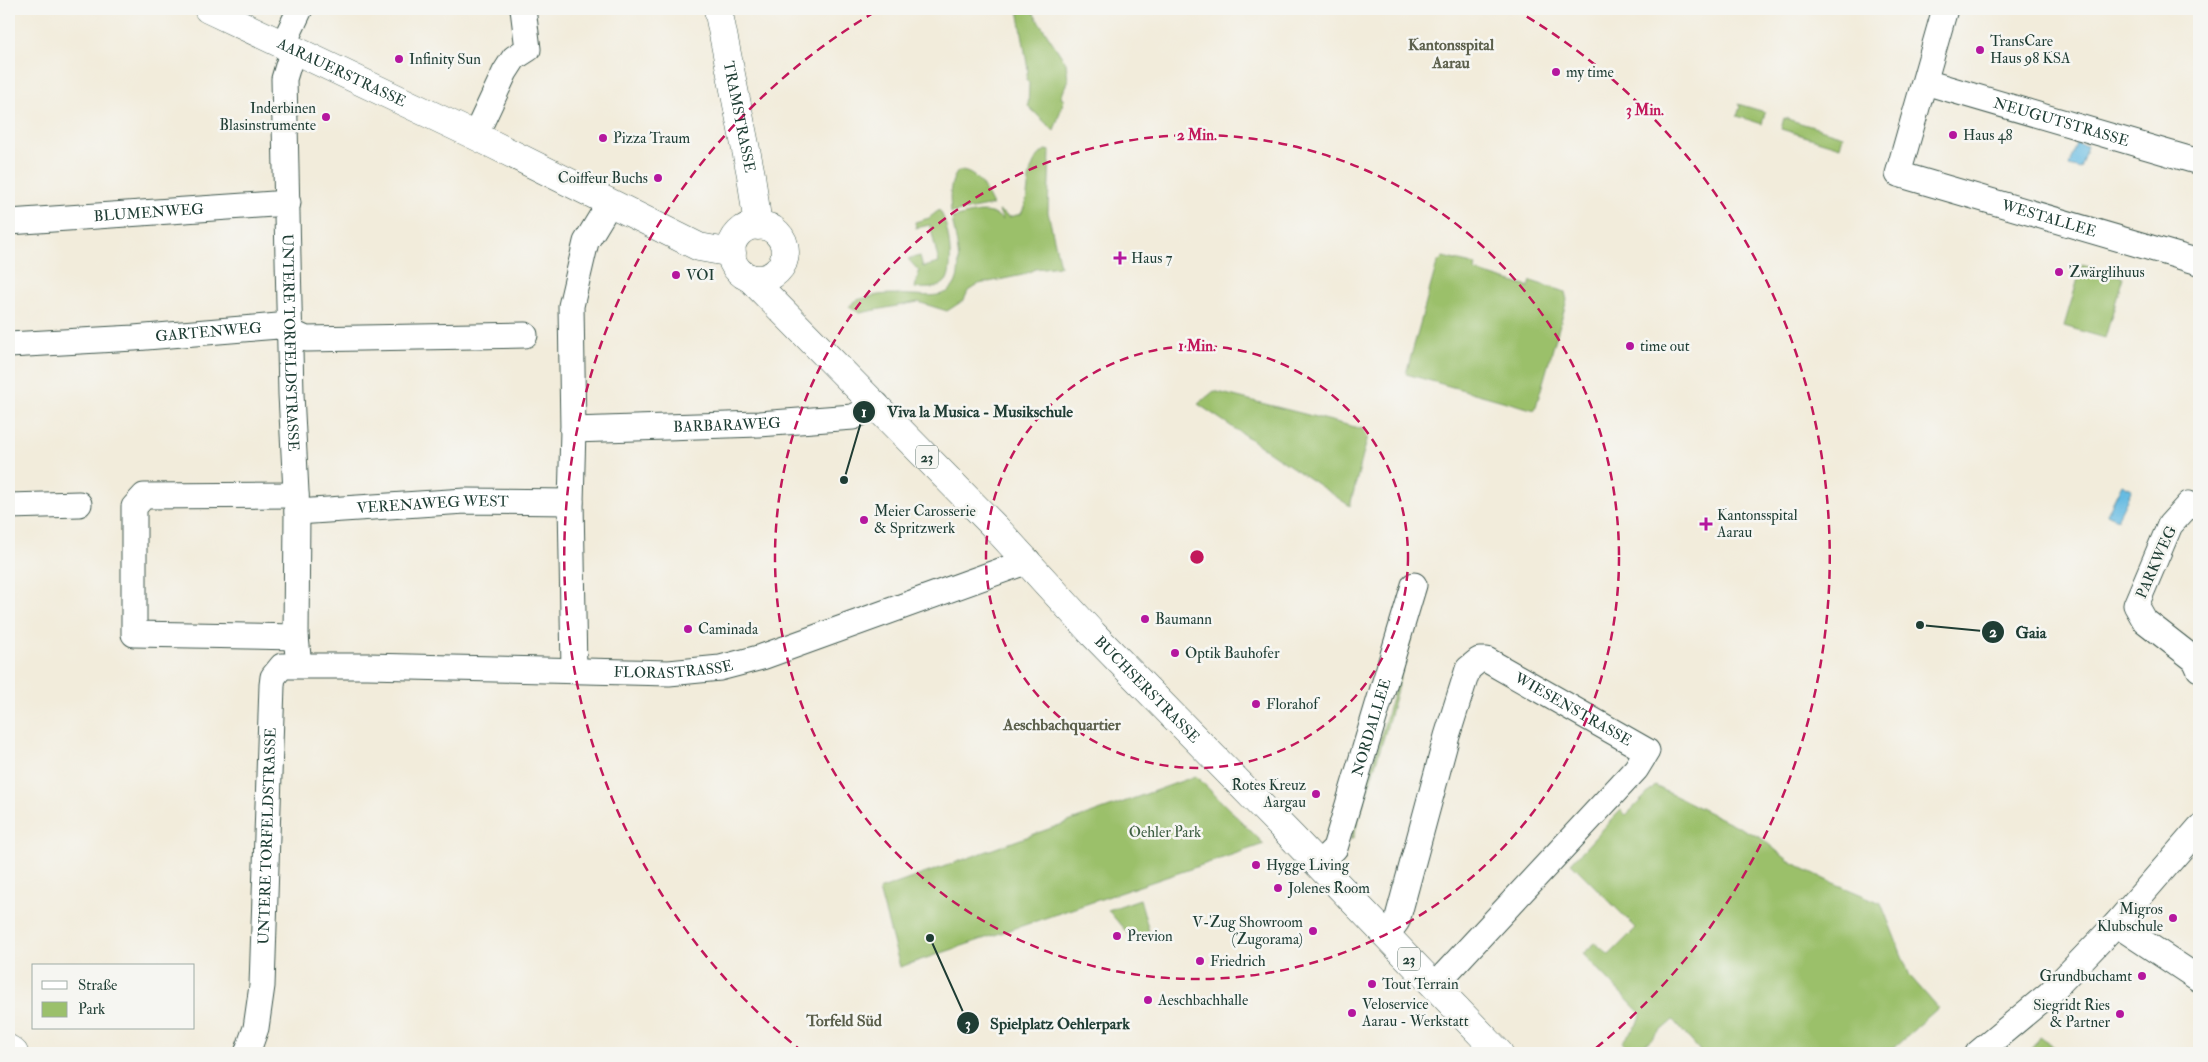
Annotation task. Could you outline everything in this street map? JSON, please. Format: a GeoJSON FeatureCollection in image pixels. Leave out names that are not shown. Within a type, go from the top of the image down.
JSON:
{"type":"FeatureCollection","features":[{"type":"Feature","properties":{"kind":"main road","name":"AARAUERSTRASSE"},"geometry":{"type":"LineString","coordinates":[[208,9],[474,136],[698,247],[732,253]]}},
{"type":"Feature","properties":{"kind":"main road","name":"TRAMSTRASSE"},"geometry":{"type":"LineString","coordinates":[[718,9],[751,175],[758,226]]}},
{"type":"Feature","properties":{"kind":"main road"},"geometry":{"type":"LineString","coordinates":[[732,253],[733,245],[742,231],[758,226]]}},
{"type":"Feature","properties":{"kind":"main road","name":"23"},"geometry":{"type":"LineString","coordinates":[[758,226],[772,229],[782,239],[785,253],[781,267]]}},
{"type":"Feature","properties":{"kind":"main road","name":"23"},"geometry":{"type":"LineString","coordinates":[[732,253],[733,262],[738,270],[750,278]]}},
{"type":"Feature","properties":{"kind":"main road"},"geometry":{"type":"LineString","coordinates":[[750,278],[768,278],[781,267]]}},
{"type":"Feature","properties":{"kind":"main road","name":"BUCHSERSTRASSE"},"geometry":{"type":"LineString","coordinates":[[781,267],[799,326]]}},
{"type":"Feature","properties":{"kind":"main road","name":"BUCHSERSTRASSE"},"geometry":{"type":"LineString","coordinates":[[750,278],[876,404],[1028,561],[1093,634],[1498,1053]]}},
{"type":"Feature","properties":{"kind":"main road"},"geometry":{"type":"LineString","coordinates":[[9,1049],[14,1053]]}},
{"type":"Feature","properties":{"kind":"street","name":"UNTERE TORFELDSTRASSE"},"geometry":{"type":"LineString","coordinates":[[247,1053],[256,1028],[262,986],[272,685],[276,672],[282,666],[299,665],[296,637],[296,504],[284,79],[288,47],[300,9]]}},
{"type":"Feature","properties":{"kind":"street"},"geometry":{"type":"LineString","coordinates":[[474,136],[505,72],[514,58],[528,49],[523,9]]}},
{"type":"Feature","properties":{"kind":"street"},"geometry":{"type":"LineString","coordinates":[[1925,82],[1945,9]]}},
{"type":"Feature","properties":{"kind":"street","name":"NEUGUTSTRASSE"},"geometry":{"type":"LineString","coordinates":[[1925,82],[2199,162]]}},
{"type":"Feature","properties":{"kind":"street","name":"WESTALLEE"},"geometry":{"type":"LineString","coordinates":[[1925,82],[1898,174],[2199,262]]}},
{"type":"Feature","properties":{"kind":"street","name":"BLUMENWEG"},"geometry":{"type":"LineString","coordinates":[[9,222],[288,203]]}},
{"type":"Feature","properties":{"kind":"street"},"geometry":{"type":"LineString","coordinates":[[574,670],[570,502],[573,430],[570,306],[586,242],[608,204]]}},
{"type":"Feature","properties":{"kind":"street","name":"GARTENWEG"},"geometry":{"type":"LineString","coordinates":[[9,345],[134,338],[278,326],[306,339],[525,336]]}},
{"type":"Feature","properties":{"kind":"street","name":"BARBARAWEG"},"geometry":{"type":"LineString","coordinates":[[573,430],[733,425],[853,417],[876,404]]}},
{"type":"Feature","properties":{"kind":"street","name":"VERENAWEG WEST"},"geometry":{"type":"LineString","coordinates":[[296,637],[134,634],[134,507],[144,496],[296,504],[465,501],[570,502]]}},
{"type":"Feature","properties":{"kind":"street"},"geometry":{"type":"LineString","coordinates":[[9,506],[79,504]]}},
{"type":"Feature","properties":{"kind":"street","name":"PARKWEG"},"geometry":{"type":"LineString","coordinates":[[2199,508],[2189,504],[2170,525],[2136,605],[2144,621],[2195,660],[2199,669]]}},
{"type":"Feature","properties":{"kind":"street","name":"FLORASTRASSE"},"geometry":{"type":"LineString","coordinates":[[299,665],[669,673],[720,668],[762,657],[1028,561]]}},
{"type":"Feature","properties":{"kind":"street","name":"NORDALLEE"},"geometry":{"type":"LineString","coordinates":[[1318,865],[1335,848],[1414,585]]}},
{"type":"Feature","properties":{"kind":"street","name":"WIESENSTRASSE"},"geometry":{"type":"LineString","coordinates":[[1386,936],[1397,921],[1447,736],[1468,669],[1479,660],[1487,660],[1646,751],[1636,769],[1434,986]]}},
{"type":"Feature","properties":{"kind":"street"},"geometry":{"type":"LineString","coordinates":[[1978,1053],[2050,993],[2116,924],[2199,828]]}},
{"type":"Feature","properties":{"kind":"street"},"geometry":{"type":"LineString","coordinates":[[2116,924],[2199,979]]}},
{"type":"Feature","properties":{"kind":"green space"},"geometry":{"type":"Polygon","coordinates":[[[1018,9],[1030,9],[1032,11],[1066,63],[1068,79],[1061,98],[1064,100],[1054,131],[1028,106],[1029,83],[1026,79],[1028,70],[1018,9]]]}},
{"type":"Feature","properties":{"kind":"green space"},"geometry":{"type":"Polygon","coordinates":[[[1738,104],[1765,112],[1762,124],[1737,116],[1740,107],[1738,104]]]}},
{"type":"Feature","properties":{"kind":"green space"},"geometry":{"type":"Polygon","coordinates":[[[1784,118],[1843,136],[1840,147],[1781,129],[1784,118]]]}},
{"type":"Feature","properties":{"kind":"green space"},"geometry":{"type":"Polygon","coordinates":[[[1045,150],[1050,151],[1048,212],[1060,266],[1035,269],[1023,275],[979,284],[968,291],[964,300],[947,311],[918,302],[860,313],[849,307],[858,300],[874,296],[890,294],[926,296],[942,294],[951,290],[956,282],[959,261],[952,218],[985,212],[991,213],[1003,220],[999,211],[1009,217],[1021,214],[1027,198],[1030,172],[1033,164],[1045,150]]]}},
{"type":"Feature","properties":{"kind":"green space"},"geometry":{"type":"Polygon","coordinates":[[[958,171],[975,177],[980,182],[993,205],[951,213],[951,186],[958,171]]]}},
{"type":"Feature","properties":{"kind":"green space"},"geometry":{"type":"Polygon","coordinates":[[[939,210],[948,234],[950,268],[948,276],[942,285],[931,288],[915,288],[919,271],[908,259],[920,256],[923,267],[939,263],[930,225],[916,228],[915,222],[929,218],[939,210]]]}},
{"type":"Feature","properties":{"kind":"green space"},"geometry":{"type":"Polygon","coordinates":[[[1443,257],[1476,265],[1475,271],[1529,287],[1531,281],[1565,292],[1567,300],[1535,410],[1406,374],[1437,263],[1443,257]]]}},
{"type":"Feature","properties":{"kind":"green space"},"geometry":{"type":"Polygon","coordinates":[[[2082,265],[2123,277],[2105,338],[2064,326],[2082,265]]]}},
{"type":"Feature","properties":{"kind":"green space"},"geometry":{"type":"Polygon","coordinates":[[[1214,391],[1363,429],[1368,436],[1350,506],[1198,404],[1214,391]]]}},
{"type":"Feature","properties":{"kind":"green space"},"geometry":{"type":"Polygon","coordinates":[[[1425,586],[1386,730],[1353,838],[1350,840],[1425,586]]]}},
{"type":"Feature","properties":{"kind":"green space","name":"Oehler Park"},"geometry":{"type":"Polygon","coordinates":[[[1196,776],[1264,844],[900,967],[879,890],[1196,776]]]}},
{"type":"Feature","properties":{"kind":"green space"},"geometry":{"type":"Polygon","coordinates":[[[1655,786],[1761,838],[1789,861],[1829,881],[1881,903],[1910,976],[1938,1008],[1888,1053],[1698,1053],[1700,1051],[1673,1020],[1635,1053],[1632,1053],[1622,1042],[1639,1022],[1641,1014],[1583,954],[1595,943],[1609,955],[1636,928],[1571,863],[1621,810],[1626,815],[1655,786]]]}},
{"type":"Feature","properties":{"kind":"green space"},"geometry":{"type":"Polygon","coordinates":[[[1140,899],[1149,931],[1132,939],[1108,910],[1140,899]]]}},
{"type":"Feature","properties":{"kind":"green space"},"geometry":{"type":"Polygon","coordinates":[[[2040,1037],[2065,1053],[2030,1053],[2040,1037]]]}},
{"type":"Feature","properties":{"kind":"water"},"geometry":{"type":"Polygon","coordinates":[[[2076,143],[2087,146],[2080,169],[2069,166],[2076,143]]]}},
{"type":"Feature","properties":{"kind":"water"},"geometry":{"type":"Polygon","coordinates":[[[2122,484],[2132,489],[2117,519],[2107,514],[2122,484]]]}},
{"type":"Feature","properties":{"kind":"place","name":"TransCare Haus 98 KSA"},"geometry":{"type":"Point","coordinates":[1980,50]}},
{"type":"Feature","properties":{"kind":"place","name":"Infinity Sun"},"geometry":{"type":"Point","coordinates":[399,59]}},
{"type":"Feature","properties":{"kind":"place","name":"my time"},"geometry":{"type":"Point","coordinates":[1556,72]}},
{"type":"Feature","properties":{"kind":"place","name":"Inderbinen Blasinstrumente"},"geometry":{"type":"Point","coordinates":[326,117]}},
{"type":"Feature","properties":{"kind":"place","name":"Haus 48"},"geometry":{"type":"Point","coordinates":[1953,135]}},
{"type":"Feature","properties":{"kind":"place","name":"Pizza Traum"},"geometry":{"type":"Point","coordinates":[603,138]}},
{"type":"Feature","properties":{"kind":"place","name":"Coiffeur Buchs"},"geometry":{"type":"Point","coordinates":[658,178]}},
{"type":"Feature","properties":{"kind":"place","name":"Haus 7"},"geometry":{"type":"Point","coordinates":[1120,258]}},
{"type":"Feature","properties":{"kind":"place","name":"Zwärglihuus"},"geometry":{"type":"Point","coordinates":[2059,272]}},
{"type":"Feature","properties":{"kind":"place","name":"VOI"},"geometry":{"type":"Point","coordinates":[676,275]}},
{"type":"Feature","properties":{"kind":"place","name":"time out"},"geometry":{"type":"Point","coordinates":[1630,346]}},
{"type":"Feature","properties":{"kind":"place","name":"Viva la Musica - Musikschule"},"geometry":{"type":"Point","coordinates":[844,480]}},
{"type":"Feature","properties":{"kind":"place","name":"Meier Carosserie & Spritzwerk"},"geometry":{"type":"Point","coordinates":[864,520]}},
{"type":"Feature","properties":{"kind":"place","name":"Kantonsspital Aarau"},"geometry":{"type":"Point","coordinates":[1706,524]}},
{"type":"Feature","properties":{"kind":"place","name":"Baumann"},"geometry":{"type":"Point","coordinates":[1145,619]}},
{"type":"Feature","properties":{"kind":"place","name":"Gaia"},"geometry":{"type":"Point","coordinates":[1920,625]}},
{"type":"Feature","properties":{"kind":"place","name":"Caminada"},"geometry":{"type":"Point","coordinates":[688,629]}},
{"type":"Feature","properties":{"kind":"place","name":"Optik Bauhofer"},"geometry":{"type":"Point","coordinates":[1175,653]}},
{"type":"Feature","properties":{"kind":"place","name":"Florahof"},"geometry":{"type":"Point","coordinates":[1256,704]}},
{"type":"Feature","properties":{"kind":"place","name":"Rotes Kreuz Aargau"},"geometry":{"type":"Point","coordinates":[1316,794]}},
{"type":"Feature","properties":{"kind":"place","name":"Hygge Living"},"geometry":{"type":"Point","coordinates":[1256,865]}},
{"type":"Feature","properties":{"kind":"place","name":"Jolenes Room"},"geometry":{"type":"Point","coordinates":[1278,888]}},
{"type":"Feature","properties":{"kind":"place","name":"Migros Klubschule"},"geometry":{"type":"Point","coordinates":[2173,918]}},
{"type":"Feature","properties":{"kind":"place","name":"V-Zug Showroom (Zugorama)"},"geometry":{"type":"Point","coordinates":[1313,931]}},
{"type":"Feature","properties":{"kind":"place","name":"Previon"},"geometry":{"type":"Point","coordinates":[1117,936]}},
{"type":"Feature","properties":{"kind":"place","name":"Spielplatz Oehlerpark"},"geometry":{"type":"Point","coordinates":[930,938]}},
{"type":"Feature","properties":{"kind":"place","name":"Friedrich"},"geometry":{"type":"Point","coordinates":[1200,961]}},
{"type":"Feature","properties":{"kind":"place","name":"Grundbuchamt"},"geometry":{"type":"Point","coordinates":[2142,976]}},
{"type":"Feature","properties":{"kind":"place","name":"Tout Terrain"},"geometry":{"type":"Point","coordinates":[1372,984]}},
{"type":"Feature","properties":{"kind":"place","name":"Aeschbachhalle"},"geometry":{"type":"Point","coordinates":[1148,1000]}},
{"type":"Feature","properties":{"kind":"place","name":"Veloservice Aarau - Werkstatt"},"geometry":{"type":"Point","coordinates":[1352,1013]}},
{"type":"Feature","properties":{"kind":"place","name":"Siegridt Ries & Partner"},"geometry":{"type":"Point","coordinates":[2120,1014]}},
{"type":"Feature","properties":{"kind":"district","name":"Kantonsspital Aarau"},"geometry":{"type":"Point","coordinates":[1451,53]}},
{"type":"Feature","properties":{"kind":"district","name":"Aeschbachquartier"},"geometry":{"type":"Point","coordinates":[1062,724]}},
{"type":"Feature","properties":{"kind":"district","name":"Torfeld Süd"},"geometry":{"type":"Point","coordinates":[844,1020]}}]}
